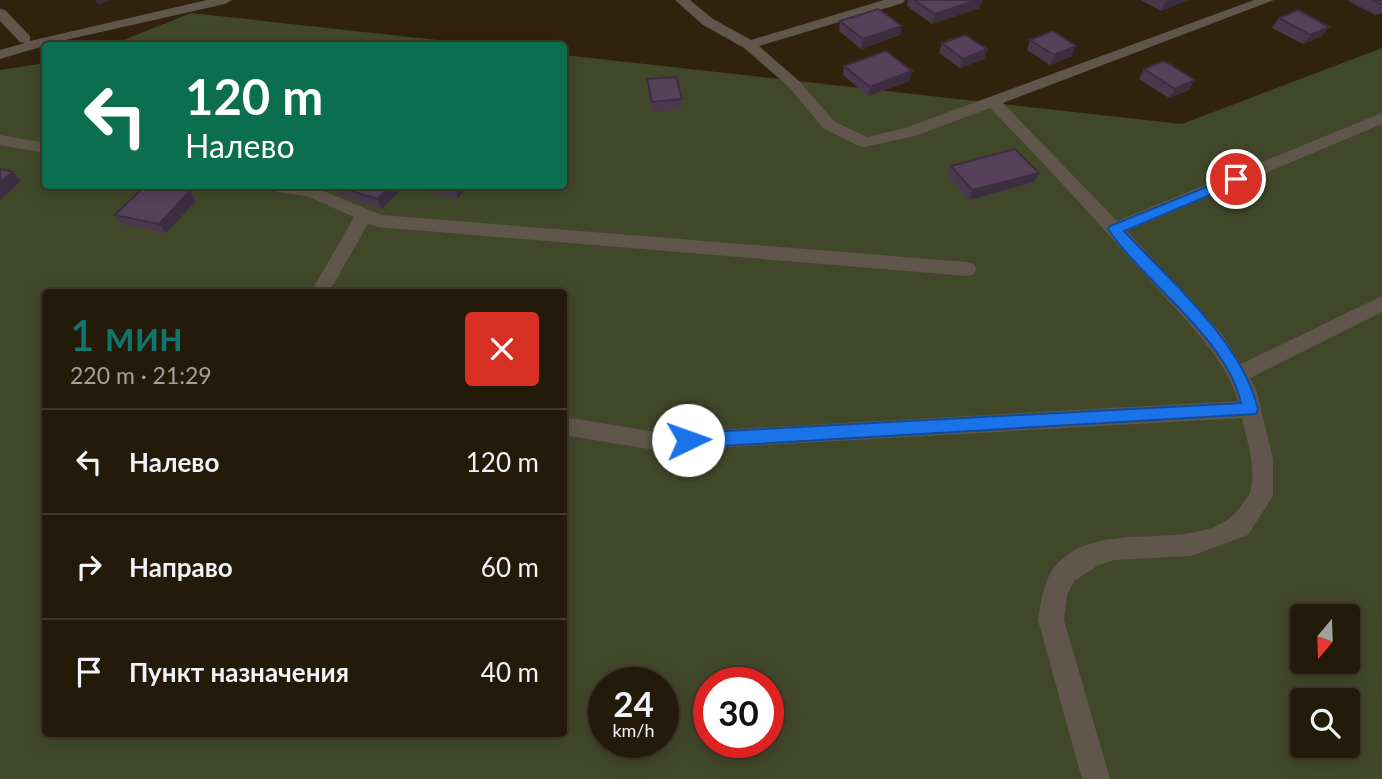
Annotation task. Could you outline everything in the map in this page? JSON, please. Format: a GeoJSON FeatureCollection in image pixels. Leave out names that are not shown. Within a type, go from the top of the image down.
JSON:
{"type":"FeatureCollection","features":[{"type":"Feature","properties":{"kind":"street"},"geometry":{"type":"LineString","coordinates":[[0,55],[26,43],[225,0]]}},
{"type":"Feature","properties":{"kind":"street"},"geometry":{"type":"LineString","coordinates":[[682,0],[708,22],[749,45],[794,85],[829,125],[865,142],[909,132],[1267,0]]}},
{"type":"Feature","properties":{"kind":"street"},"geometry":{"type":"LineString","coordinates":[[749,45],[898,0]]}},
{"type":"Feature","properties":{"kind":"street"},"geometry":{"type":"LineString","coordinates":[[3,7],[26,43],[42,52]]}},
{"type":"Feature","properties":{"kind":"street"},"geometry":{"type":"LineString","coordinates":[[991,100],[1115,229],[1215,340],[1246,389],[1262,459],[1261,496],[1240,527],[1191,545],[1114,549],[1090,556],[1065,573],[1055,594],[1051,620],[1096,779]]}},
{"type":"Feature","properties":{"kind":"street"},"geometry":{"type":"LineString","coordinates":[[1115,229],[1382,118]]}},
{"type":"Feature","properties":{"kind":"street"},"geometry":{"type":"LineString","coordinates":[[0,140],[42,147]]}},
{"type":"Feature","properties":{"kind":"street"},"geometry":{"type":"LineString","coordinates":[[297,189],[311,191],[378,221],[967,269]]}},
{"type":"Feature","properties":{"kind":"street"},"geometry":{"type":"LineString","coordinates":[[322,289],[364,215]]}},
{"type":"Feature","properties":{"kind":"street"},"geometry":{"type":"LineString","coordinates":[[1237,375],[1382,303]]}},
{"type":"Feature","properties":{"kind":"street"},"geometry":{"type":"LineString","coordinates":[[567,426],[661,442],[1250,409]]}},
{"type":"Feature","properties":{"kind":"green space"},"geometry":{"type":"Polygon","coordinates":[[[191,13],[456,42],[118,42],[191,13]]]}},
{"type":"Feature","properties":{"kind":"green space"},"geometry":{"type":"Polygon","coordinates":[[[1382,48],[1382,779],[0,779],[0,70],[42,63],[42,189],[567,189],[567,55],[1182,124],[1382,48]]]}},
{"type":"Feature","properties":{"kind":"building"},"geometry":{"type":"Polygon","coordinates":[[[914,0],[977,0],[935,14],[914,0]]]}},
{"type":"Feature","properties":{"kind":"building"},"geometry":{"type":"Polygon","coordinates":[[[878,9],[902,26],[863,39],[840,21],[878,9]]]}},
{"type":"Feature","properties":{"kind":"building"},"geometry":{"type":"Polygon","coordinates":[[[1298,10],[1329,27],[1310,35],[1279,18],[1298,10]]]}},
{"type":"Feature","properties":{"kind":"building"},"geometry":{"type":"Polygon","coordinates":[[[1053,31],[1076,46],[1054,55],[1030,40],[1053,31]]]}},
{"type":"Feature","properties":{"kind":"building"},"geometry":{"type":"Polygon","coordinates":[[[965,35],[987,49],[963,59],[942,43],[965,35]]]}},
{"type":"Feature","properties":{"kind":"building"},"geometry":{"type":"Polygon","coordinates":[[[886,51],[912,71],[870,87],[844,66],[886,51]]]}},
{"type":"Feature","properties":{"kind":"building"},"geometry":{"type":"Polygon","coordinates":[[[1164,61],[1195,80],[1175,89],[1144,69],[1164,61]]]}},
{"type":"Feature","properties":{"kind":"building"},"geometry":{"type":"Polygon","coordinates":[[[676,77],[682,99],[652,102],[647,79],[676,77]]]}},
{"type":"Feature","properties":{"kind":"building"},"geometry":{"type":"Polygon","coordinates":[[[1015,149],[1039,173],[972,190],[951,166],[1015,149]]]}},
{"type":"Feature","properties":{"kind":"building"},"geometry":{"type":"Polygon","coordinates":[[[0,169],[13,172],[0,182],[0,169]]]}},
{"type":"Feature","properties":{"kind":"building"},"geometry":{"type":"Polygon","coordinates":[[[142,189],[190,191],[159,224],[115,215],[142,189]]]}},
{"type":"Feature","properties":{"kind":"building"},"geometry":{"type":"Polygon","coordinates":[[[345,189],[388,189],[377,199],[345,189]]]}},
{"type":"Feature","properties":{"kind":"route"},"geometry":{"type":"LineString","coordinates":[[688,440],[1250,409],[1246,389],[1215,340],[1115,229],[1236,179]]}}]}
